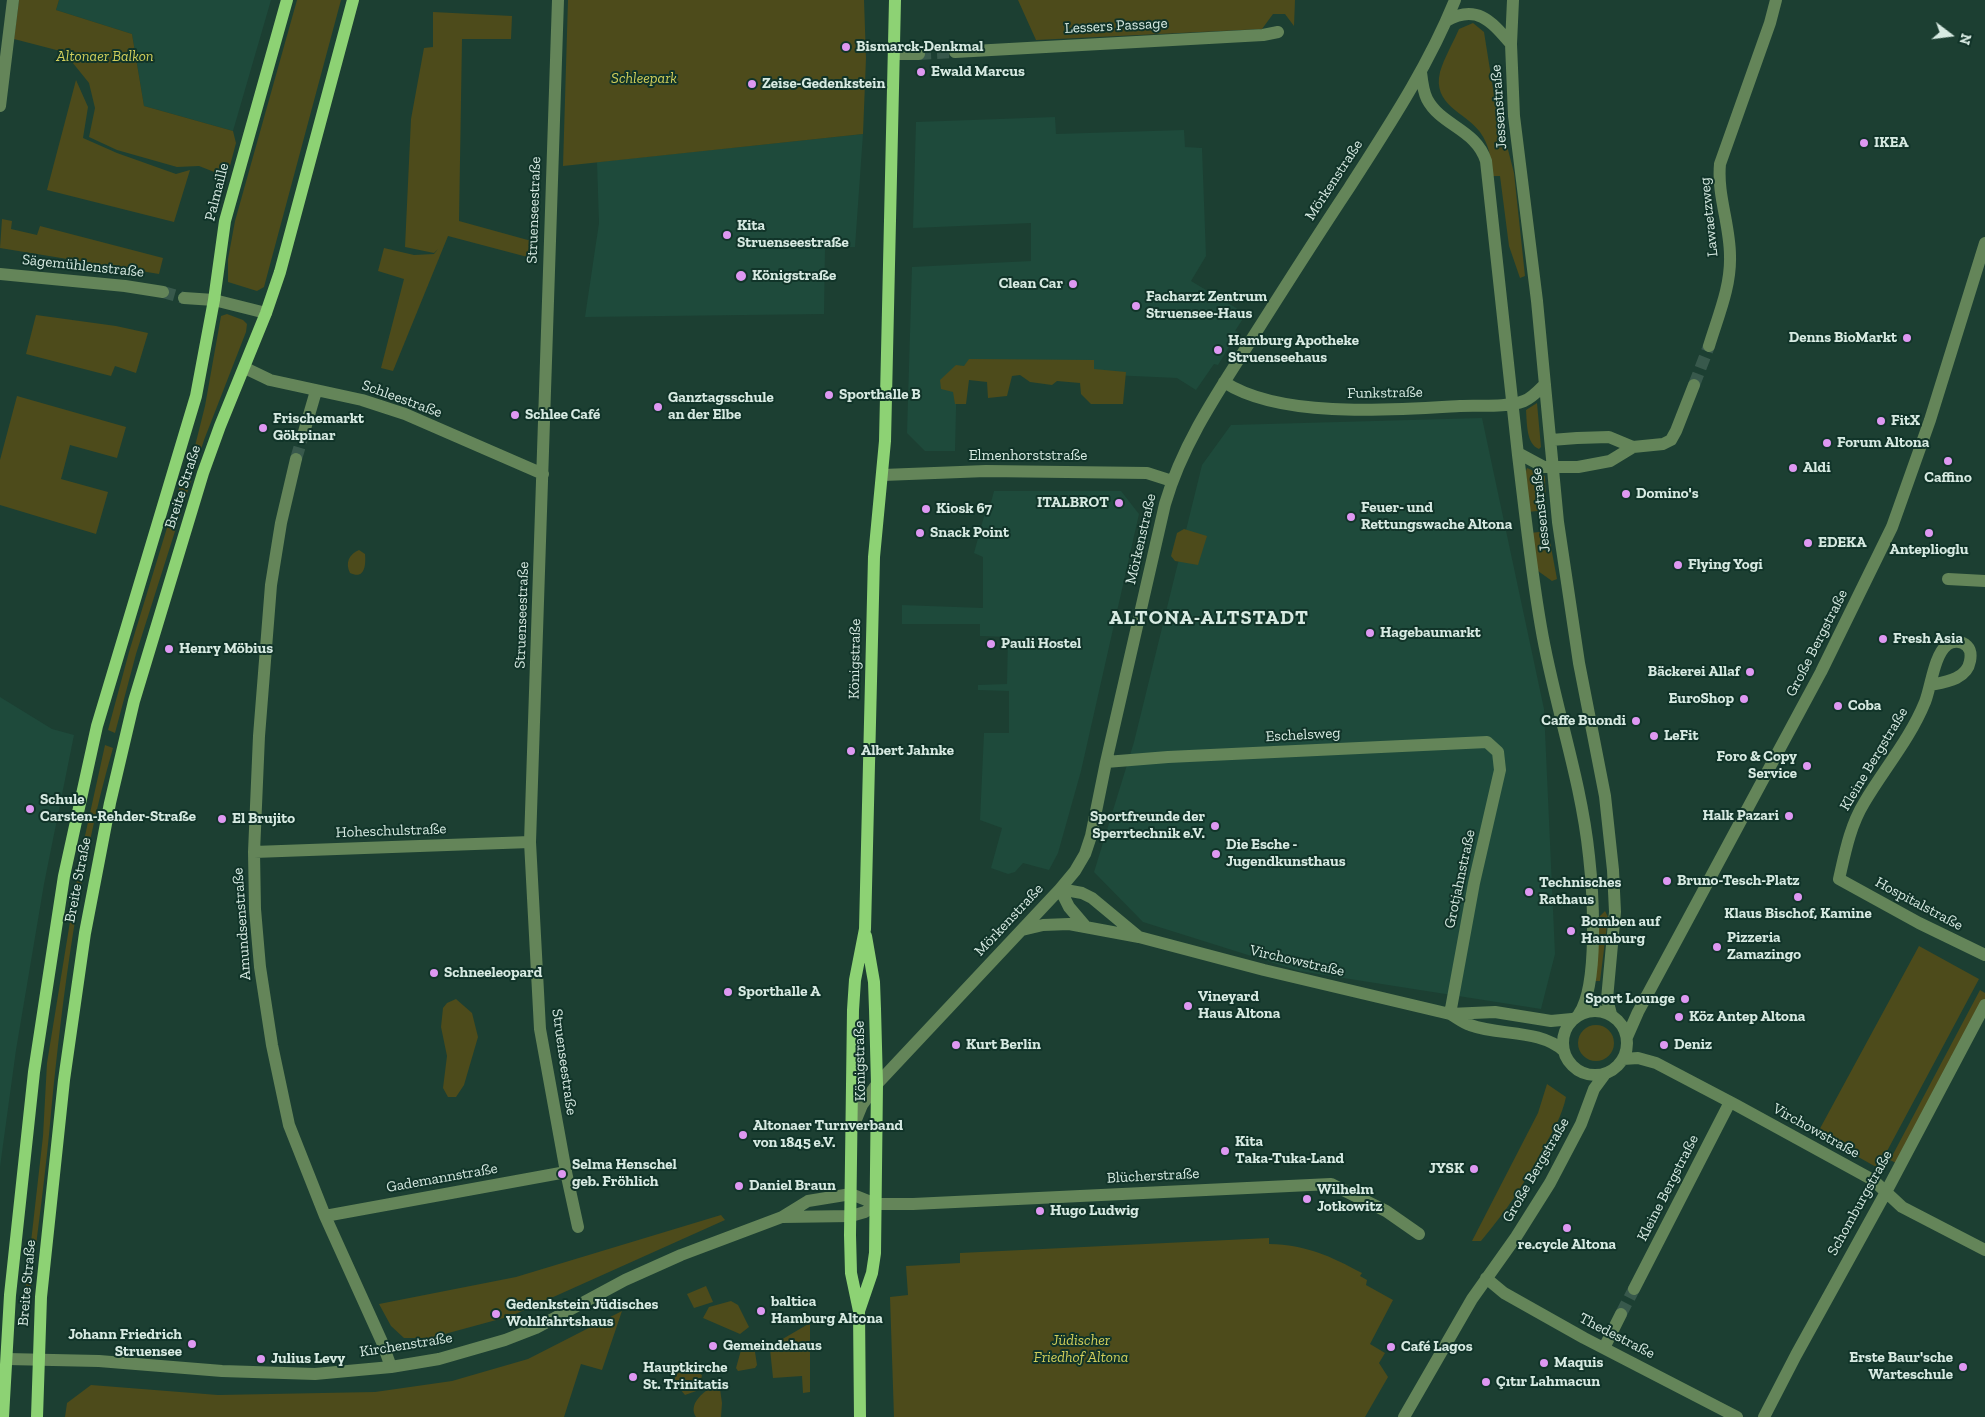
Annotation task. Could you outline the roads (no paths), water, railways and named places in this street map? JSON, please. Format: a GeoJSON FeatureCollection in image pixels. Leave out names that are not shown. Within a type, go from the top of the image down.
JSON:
{"type":"FeatureCollection","features":[{"type":"Feature","properties":{"kind":"main road","name":"Palmaille"},"geometry":{"type":"LineString","coordinates":[[196,396],[214,300],[225,221],[287,0]]}},
{"type":"Feature","properties":{"kind":"main road"},"geometry":{"type":"LineString","coordinates":[[245,368],[280,272],[353,0]]}},
{"type":"Feature","properties":{"kind":"main road","name":"Königstraße"},"geometry":{"type":"LineString","coordinates":[[860,1417],[859,1311],[851,1273],[855,980],[865,929],[874,557],[883,475],[887,398],[895,0]]}},
{"type":"Feature","properties":{"kind":"main road","name":"Breite Straße"},"geometry":{"type":"LineString","coordinates":[[37,1417],[41,1297],[56,1148],[85,933],[110,803],[134,701],[203,474],[220,426],[245,368]]}},
{"type":"Feature","properties":{"kind":"main road","name":"Breite Straße"},"geometry":{"type":"LineString","coordinates":[[3,1417],[10,1295],[34,1072],[64,876],[97,726],[196,396]]}},
{"type":"Feature","properties":{"kind":"main road","name":"Königstraße"},"geometry":{"type":"LineString","coordinates":[[859,1311],[872,1273],[876,1204],[877,1084],[874,982],[865,929]]}},
{"type":"Feature","properties":{"kind":"street"},"geometry":{"type":"LineString","coordinates":[[0,106],[13,0]]}},
{"type":"Feature","properties":{"kind":"street","name":"Struenseestraße"},"geometry":{"type":"LineString","coordinates":[[558,0],[530,842],[540,1029],[578,1227]]}},
{"type":"Feature","properties":{"kind":"street","name":"Mörkenstraße"},"geometry":{"type":"LineString","coordinates":[[852,1130],[862,1104],[877,1084],[1060,889],[1075,871],[1085,854],[1091,836],[1106,762],[1172,481],[1185,448],[1224,382],[1392,122],[1421,72],[1455,0]]}},
{"type":"Feature","properties":{"kind":"street","name":"Jessenstraße"},"geometry":{"type":"LineString","coordinates":[[1513,0],[1511,44],[1514,116],[1537,301],[1560,540],[1570,609],[1605,796],[1611,852],[1615,912],[1607,999],[1611,1014]]}},
{"type":"Feature","properties":{"kind":"street","name":"Lawaetzweg"},"geometry":{"type":"LineString","coordinates":[[1708,346],[1726,294],[1730,268],[1729,245],[1719,183],[1720,164],[1770,23],[1776,0]]}},
{"type":"Feature","properties":{"kind":"street"},"geometry":{"type":"LineString","coordinates":[[1446,21],[1464,14],[1481,16],[1494,24],[1511,44]]}},
{"type":"Feature","properties":{"kind":"street","name":"Lessers Passage"},"geometry":{"type":"LineString","coordinates":[[955,52],[1263,35],[1278,32]]}},
{"type":"Feature","properties":{"kind":"street"},"geometry":{"type":"LineString","coordinates":[[894,54],[918,54]]}},
{"type":"Feature","properties":{"kind":"street","name":"Jessenstraße"},"geometry":{"type":"LineString","coordinates":[[1421,72],[1429,103],[1442,116],[1464,131],[1474,141],[1483,152],[1486,161],[1512,404],[1540,627],[1584,816],[1589,855],[1592,892],[1591,970],[1587,998],[1576,1017]]}},
{"type":"Feature","properties":{"kind":"street","name":"Große Bergstraße"},"geometry":{"type":"LineString","coordinates":[[1627,1037],[1638,1012],[1821,672],[1889,535],[1911,477],[1985,242]]}},
{"type":"Feature","properties":{"kind":"street","name":"Sägemühlenstraße"},"geometry":{"type":"LineString","coordinates":[[0,274],[125,286],[163,292]]}},
{"type":"Feature","properties":{"kind":"street"},"geometry":{"type":"LineString","coordinates":[[184,298],[214,300],[266,313]]}},
{"type":"Feature","properties":{"kind":"street","name":"Schleestraße"},"geometry":{"type":"LineString","coordinates":[[245,368],[270,380],[362,400],[405,414],[543,474]]}},
{"type":"Feature","properties":{"kind":"street","name":"Funkstraße"},"geometry":{"type":"LineString","coordinates":[[1224,382],[1239,391],[1258,397],[1329,410],[1443,408],[1512,404],[1526,400],[1545,384]]}},
{"type":"Feature","properties":{"kind":"street"},"geometry":{"type":"LineString","coordinates":[[1518,453],[1544,467],[1578,467],[1610,461],[1633,447],[1663,444],[1671,440],[1694,385]]}},
{"type":"Feature","properties":{"kind":"street"},"geometry":{"type":"LineString","coordinates":[[304,432],[316,391]]}},
{"type":"Feature","properties":{"kind":"street"},"geometry":{"type":"LineString","coordinates":[[1551,440],[1609,437],[1633,447]]}},
{"type":"Feature","properties":{"kind":"street","name":"Amundsenstraße"},"geometry":{"type":"LineString","coordinates":[[296,459],[281,523],[271,584],[256,771],[254,852],[255,909],[259,958],[272,1044],[289,1125],[325,1216],[382,1342],[391,1367]]}},
{"type":"Feature","properties":{"kind":"street","name":"Elmenhorststraße"},"geometry":{"type":"LineString","coordinates":[[883,475],[986,471],[1147,473],[1172,481]]}},
{"type":"Feature","properties":{"kind":"street"},"geometry":{"type":"LineString","coordinates":[[1948,579],[1985,582]]}},
{"type":"Feature","properties":{"kind":"street","name":"Kleine Bergstraße"},"geometry":{"type":"LineString","coordinates":[[1839,879],[1850,835],[1863,804],[1919,716],[1931,685]]}},
{"type":"Feature","properties":{"kind":"street","name":"Eschelsweg"},"geometry":{"type":"LineString","coordinates":[[1106,762],[1187,756],[1487,742],[1498,752]]}},
{"type":"Feature","properties":{"kind":"street","name":"Grotjahnstraße"},"geometry":{"type":"LineString","coordinates":[[1450,1014],[1474,883],[1500,770],[1498,752]]}},
{"type":"Feature","properties":{"kind":"street","name":"Hoheschulstraße"},"geometry":{"type":"LineString","coordinates":[[254,852],[530,842]]}},
{"type":"Feature","properties":{"kind":"street","name":"Hospitalstraße"},"geometry":{"type":"LineString","coordinates":[[1839,879],[1919,923],[1985,955]]}},
{"type":"Feature","properties":{"kind":"street"},"geometry":{"type":"LineString","coordinates":[[1060,889],[1063,898],[1086,927]]}},
{"type":"Feature","properties":{"kind":"street","name":"Virchowstraße"},"geometry":{"type":"LineString","coordinates":[[1060,889],[1082,893],[1092,898],[1139,937]]}},
{"type":"Feature","properties":{"kind":"street","name":"Virchowstraße"},"geometry":{"type":"LineString","coordinates":[[1021,931],[1043,924],[1056,923],[1139,937],[1264,970],[1450,1014],[1470,1025],[1540,1039],[1564,1051]]}},
{"type":"Feature","properties":{"kind":"street","name":"Schomburgstraße"},"geometry":{"type":"LineString","coordinates":[[1764,1417],[1985,1004]]}},
{"type":"Feature","properties":{"kind":"street"},"geometry":{"type":"LineString","coordinates":[[1595,1010],[1611,1014],[1620,1022],[1627,1037],[1627,1047],[1623,1059],[1615,1068],[1605,1074],[1592,1075],[1580,1071],[1570,1063],[1564,1051],[1563,1038],[1565,1030],[1576,1017],[1595,1010]]}},
{"type":"Feature","properties":{"kind":"street","name":"Virchowstraße"},"geometry":{"type":"LineString","coordinates":[[1450,1014],[1495,1012],[1551,1021],[1576,1017]]}},
{"type":"Feature","properties":{"kind":"street","name":"Virchowstraße"},"geometry":{"type":"LineString","coordinates":[[1623,1059],[1638,1058],[1656,1063],[1730,1102],[1873,1180],[1902,1207],[1985,1250]]}},
{"type":"Feature","properties":{"kind":"street","name":"Große Bergstraße"},"geometry":{"type":"LineString","coordinates":[[1404,1417],[1458,1322],[1550,1184],[1582,1124],[1594,1089],[1605,1074]]}},
{"type":"Feature","properties":{"kind":"street","name":"Kleine Bergstraße"},"geometry":{"type":"LineString","coordinates":[[1634,1289],[1730,1102]]}},
{"type":"Feature","properties":{"kind":"street","name":"Gademannstraße"},"geometry":{"type":"LineString","coordinates":[[325,1216],[566,1172]]}},
{"type":"Feature","properties":{"kind":"street","name":"Blücherstraße"},"geometry":{"type":"LineString","coordinates":[[876,1204],[1331,1184],[1386,1212],[1419,1234]]}},
{"type":"Feature","properties":{"kind":"street"},"geometry":{"type":"LineString","coordinates":[[851,1194],[876,1204]]}},
{"type":"Feature","properties":{"kind":"street","name":"Kirchenstraße"},"geometry":{"type":"LineString","coordinates":[[7,1359],[99,1361],[222,1371],[314,1374],[391,1367],[439,1359],[505,1340],[536,1328],[625,1280],[681,1255],[782,1217],[808,1201],[851,1194]]}},
{"type":"Feature","properties":{"kind":"street","name":"Kirchenstraße"},"geometry":{"type":"LineString","coordinates":[[782,1217],[851,1216],[865,1212],[876,1204]]}},
{"type":"Feature","properties":{"kind":"street","name":"Thedestraße"},"geometry":{"type":"LineString","coordinates":[[1486,1278],[1496,1288],[1511,1297],[1737,1417]]}},
{"type":"Feature","properties":{"kind":"street"},"geometry":{"type":"LineString","coordinates":[[1604,1348],[1621,1314]]}},
{"type":"Feature","properties":{"kind":"tunnel"},"geometry":{"type":"LineString","coordinates":[[919,54],[955,52]]}},
{"type":"Feature","properties":{"kind":"tunnel"},"geometry":{"type":"LineString","coordinates":[[163,292],[184,298]]}},
{"type":"Feature","properties":{"kind":"tunnel"},"geometry":{"type":"LineString","coordinates":[[1694,385],[1709,346]]}},
{"type":"Feature","properties":{"kind":"tunnel"},"geometry":{"type":"LineString","coordinates":[[296,459],[304,432]]}},
{"type":"Feature","properties":{"kind":"tunnel"},"geometry":{"type":"LineString","coordinates":[[1621,1314],[1634,1289]]}},
{"type":"Feature","properties":{"kind":"place","name":"Bismarck-Denkmal"},"geometry":{"type":"Point","coordinates":[846,47]}},
{"type":"Feature","properties":{"kind":"place","name":"Ewald Marcus"},"geometry":{"type":"Point","coordinates":[921,72]}},
{"type":"Feature","properties":{"kind":"place","name":"Zeise-Gedenkstein"},"geometry":{"type":"Point","coordinates":[752,84]}},
{"type":"Feature","properties":{"kind":"place","name":"IKEA"},"geometry":{"type":"Point","coordinates":[1864,143]}},
{"type":"Feature","properties":{"kind":"place","name":"Kita Struenseestraße"},"geometry":{"type":"Point","coordinates":[727,235]}},
{"type":"Feature","properties":{"kind":"place","name":"Königstraße"},"geometry":{"type":"Point","coordinates":[741,276]}},
{"type":"Feature","properties":{"kind":"place","name":"Clean Car"},"geometry":{"type":"Point","coordinates":[1073,284]}},
{"type":"Feature","properties":{"kind":"place","name":"Facharzt Zentrum Struensee-Haus"},"geometry":{"type":"Point","coordinates":[1136,306]}},
{"type":"Feature","properties":{"kind":"place","name":"Denns BioMarkt"},"geometry":{"type":"Point","coordinates":[1907,338]}},
{"type":"Feature","properties":{"kind":"place","name":"Hamburg Apotheke Struenseehaus"},"geometry":{"type":"Point","coordinates":[1218,350]}},
{"type":"Feature","properties":{"kind":"place","name":"Sporthalle B"},"geometry":{"type":"Point","coordinates":[829,395]}},
{"type":"Feature","properties":{"kind":"place","name":"Ganztagsschule an der Elbe"},"geometry":{"type":"Point","coordinates":[658,407]}},
{"type":"Feature","properties":{"kind":"place","name":"Schlee Café"},"geometry":{"type":"Point","coordinates":[515,415]}},
{"type":"Feature","properties":{"kind":"place","name":"FitX"},"geometry":{"type":"Point","coordinates":[1881,421]}},
{"type":"Feature","properties":{"kind":"place","name":"Frischemarkt Gökpinar"},"geometry":{"type":"Point","coordinates":[263,428]}},
{"type":"Feature","properties":{"kind":"place","name":"Forum Altona"},"geometry":{"type":"Point","coordinates":[1827,443]}},
{"type":"Feature","properties":{"kind":"place","name":"Caffino"},"geometry":{"type":"Point","coordinates":[1948,461]}},
{"type":"Feature","properties":{"kind":"place","name":"Aldi"},"geometry":{"type":"Point","coordinates":[1793,468]}},
{"type":"Feature","properties":{"kind":"place","name":"Domino's"},"geometry":{"type":"Point","coordinates":[1626,494]}},
{"type":"Feature","properties":{"kind":"place","name":"ITALBROT"},"geometry":{"type":"Point","coordinates":[1119,503]}},
{"type":"Feature","properties":{"kind":"place","name":"Kiosk 67"},"geometry":{"type":"Point","coordinates":[926,509]}},
{"type":"Feature","properties":{"kind":"place","name":"Feuer- und Rettungswache Altona"},"geometry":{"type":"Point","coordinates":[1351,517]}},
{"type":"Feature","properties":{"kind":"place","name":"Snack Point"},"geometry":{"type":"Point","coordinates":[920,533]}},
{"type":"Feature","properties":{"kind":"place","name":"Anteplioglu"},"geometry":{"type":"Point","coordinates":[1929,533]}},
{"type":"Feature","properties":{"kind":"place","name":"EDEKA"},"geometry":{"type":"Point","coordinates":[1808,543]}},
{"type":"Feature","properties":{"kind":"place","name":"Flying Yogi"},"geometry":{"type":"Point","coordinates":[1678,565]}},
{"type":"Feature","properties":{"kind":"place","name":"Hagebaumarkt"},"geometry":{"type":"Point","coordinates":[1370,633]}},
{"type":"Feature","properties":{"kind":"place","name":"Fresh Asia"},"geometry":{"type":"Point","coordinates":[1883,639]}},
{"type":"Feature","properties":{"kind":"place","name":"Pauli Hostel"},"geometry":{"type":"Point","coordinates":[991,644]}},
{"type":"Feature","properties":{"kind":"place","name":"Henry Möbius"},"geometry":{"type":"Point","coordinates":[169,649]}},
{"type":"Feature","properties":{"kind":"place","name":"Bäckerei Allaf"},"geometry":{"type":"Point","coordinates":[1750,672]}},
{"type":"Feature","properties":{"kind":"place","name":"EuroShop"},"geometry":{"type":"Point","coordinates":[1744,699]}},
{"type":"Feature","properties":{"kind":"place","name":"Coba"},"geometry":{"type":"Point","coordinates":[1838,706]}},
{"type":"Feature","properties":{"kind":"place","name":"Caffe Buondi"},"geometry":{"type":"Point","coordinates":[1636,721]}},
{"type":"Feature","properties":{"kind":"place","name":"LeFit"},"geometry":{"type":"Point","coordinates":[1654,736]}},
{"type":"Feature","properties":{"kind":"place","name":"Albert Jahnke"},"geometry":{"type":"Point","coordinates":[851,751]}},
{"type":"Feature","properties":{"kind":"place","name":"Foro & Copy Service"},"geometry":{"type":"Point","coordinates":[1807,766]}},
{"type":"Feature","properties":{"kind":"place","name":"Schule Carsten-Rehder-Straße"},"geometry":{"type":"Point","coordinates":[30,809]}},
{"type":"Feature","properties":{"kind":"place","name":"Halk Pazari"},"geometry":{"type":"Point","coordinates":[1789,816]}},
{"type":"Feature","properties":{"kind":"place","name":"El Brujito"},"geometry":{"type":"Point","coordinates":[222,819]}},
{"type":"Feature","properties":{"kind":"place","name":"Sportfreunde der Sperrtechnik e.V."},"geometry":{"type":"Point","coordinates":[1215,826]}},
{"type":"Feature","properties":{"kind":"place","name":"Die Esche - Jugendkunsthaus"},"geometry":{"type":"Point","coordinates":[1216,854]}},
{"type":"Feature","properties":{"kind":"place","name":"Bruno-Tesch-Platz"},"geometry":{"type":"Point","coordinates":[1667,881]}},
{"type":"Feature","properties":{"kind":"place","name":"Technisches Rathaus"},"geometry":{"type":"Point","coordinates":[1529,892]}},
{"type":"Feature","properties":{"kind":"place","name":"Klaus Bischof, Kamine"},"geometry":{"type":"Point","coordinates":[1798,897]}},
{"type":"Feature","properties":{"kind":"place","name":"Bomben auf Hamburg"},"geometry":{"type":"Point","coordinates":[1571,931]}},
{"type":"Feature","properties":{"kind":"place","name":"Pizzeria Zamazingo"},"geometry":{"type":"Point","coordinates":[1717,947]}},
{"type":"Feature","properties":{"kind":"place","name":"Schneeleopard"},"geometry":{"type":"Point","coordinates":[434,973]}},
{"type":"Feature","properties":{"kind":"place","name":"Sporthalle A"},"geometry":{"type":"Point","coordinates":[728,992]}},
{"type":"Feature","properties":{"kind":"place","name":"Sport Lounge"},"geometry":{"type":"Point","coordinates":[1685,999]}},
{"type":"Feature","properties":{"kind":"place","name":"Vineyard Haus Altona"},"geometry":{"type":"Point","coordinates":[1188,1006]}},
{"type":"Feature","properties":{"kind":"place","name":"Köz Antep Altona"},"geometry":{"type":"Point","coordinates":[1679,1017]}},
{"type":"Feature","properties":{"kind":"place","name":"Kurt Berlin"},"geometry":{"type":"Point","coordinates":[956,1045]}},
{"type":"Feature","properties":{"kind":"place","name":"Deniz"},"geometry":{"type":"Point","coordinates":[1664,1045]}},
{"type":"Feature","properties":{"kind":"place","name":"Altonaer Turnverband von 1845 e.V."},"geometry":{"type":"Point","coordinates":[743,1135]}},
{"type":"Feature","properties":{"kind":"place","name":"Kita Taka-Tuka-Land"},"geometry":{"type":"Point","coordinates":[1225,1151]}},
{"type":"Feature","properties":{"kind":"place","name":"JYSK"},"geometry":{"type":"Point","coordinates":[1474,1169]}},
{"type":"Feature","properties":{"kind":"place","name":"Selma Henschel geb. Fröhlich"},"geometry":{"type":"Point","coordinates":[562,1174]}},
{"type":"Feature","properties":{"kind":"place","name":"Daniel Braun"},"geometry":{"type":"Point","coordinates":[739,1186]}},
{"type":"Feature","properties":{"kind":"place","name":"Wilhelm Jotkowitz"},"geometry":{"type":"Point","coordinates":[1307,1199]}},
{"type":"Feature","properties":{"kind":"place","name":"Hugo Ludwig"},"geometry":{"type":"Point","coordinates":[1040,1211]}},
{"type":"Feature","properties":{"kind":"place","name":"re.cycle Altona"},"geometry":{"type":"Point","coordinates":[1567,1228]}},
{"type":"Feature","properties":{"kind":"place","name":"baltica Hamburg Altona"},"geometry":{"type":"Point","coordinates":[761,1311]}},
{"type":"Feature","properties":{"kind":"place","name":"Gedenkstein Jüdisches Wohlfahrtshaus"},"geometry":{"type":"Point","coordinates":[496,1314]}},
{"type":"Feature","properties":{"kind":"place","name":"Johann Friedrich Struensee"},"geometry":{"type":"Point","coordinates":[192,1344]}},
{"type":"Feature","properties":{"kind":"place","name":"Gemeindehaus"},"geometry":{"type":"Point","coordinates":[713,1346]}},
{"type":"Feature","properties":{"kind":"place","name":"Café Lagos"},"geometry":{"type":"Point","coordinates":[1391,1347]}},
{"type":"Feature","properties":{"kind":"place","name":"Julius Levy"},"geometry":{"type":"Point","coordinates":[261,1359]}},
{"type":"Feature","properties":{"kind":"place","name":"Maquis"},"geometry":{"type":"Point","coordinates":[1544,1363]}},
{"type":"Feature","properties":{"kind":"place","name":"Erste Baur'sche Warteschule"},"geometry":{"type":"Point","coordinates":[1963,1367]}},
{"type":"Feature","properties":{"kind":"place","name":"Hauptkirche St. Trinitatis"},"geometry":{"type":"Point","coordinates":[633,1377]}},
{"type":"Feature","properties":{"kind":"place","name":"Çıtır Lahmacun"},"geometry":{"type":"Point","coordinates":[1486,1382]}},
{"type":"Feature","properties":{"kind":"district","name":"ALTONA-ALTSTADT"},"geometry":{"type":"Point","coordinates":[1209,618]}},
{"type":"Feature","properties":{"kind":"park label","name":"Altonaer Balkon"},"geometry":{"type":"Point","coordinates":[105,57]}},
{"type":"Feature","properties":{"kind":"park label","name":"Schleepark"},"geometry":{"type":"Point","coordinates":[644,79]}},
{"type":"Feature","properties":{"kind":"park label","name":"Jüdischer Friedhof Altona"},"geometry":{"type":"Point","coordinates":[1081,1350]}}]}
